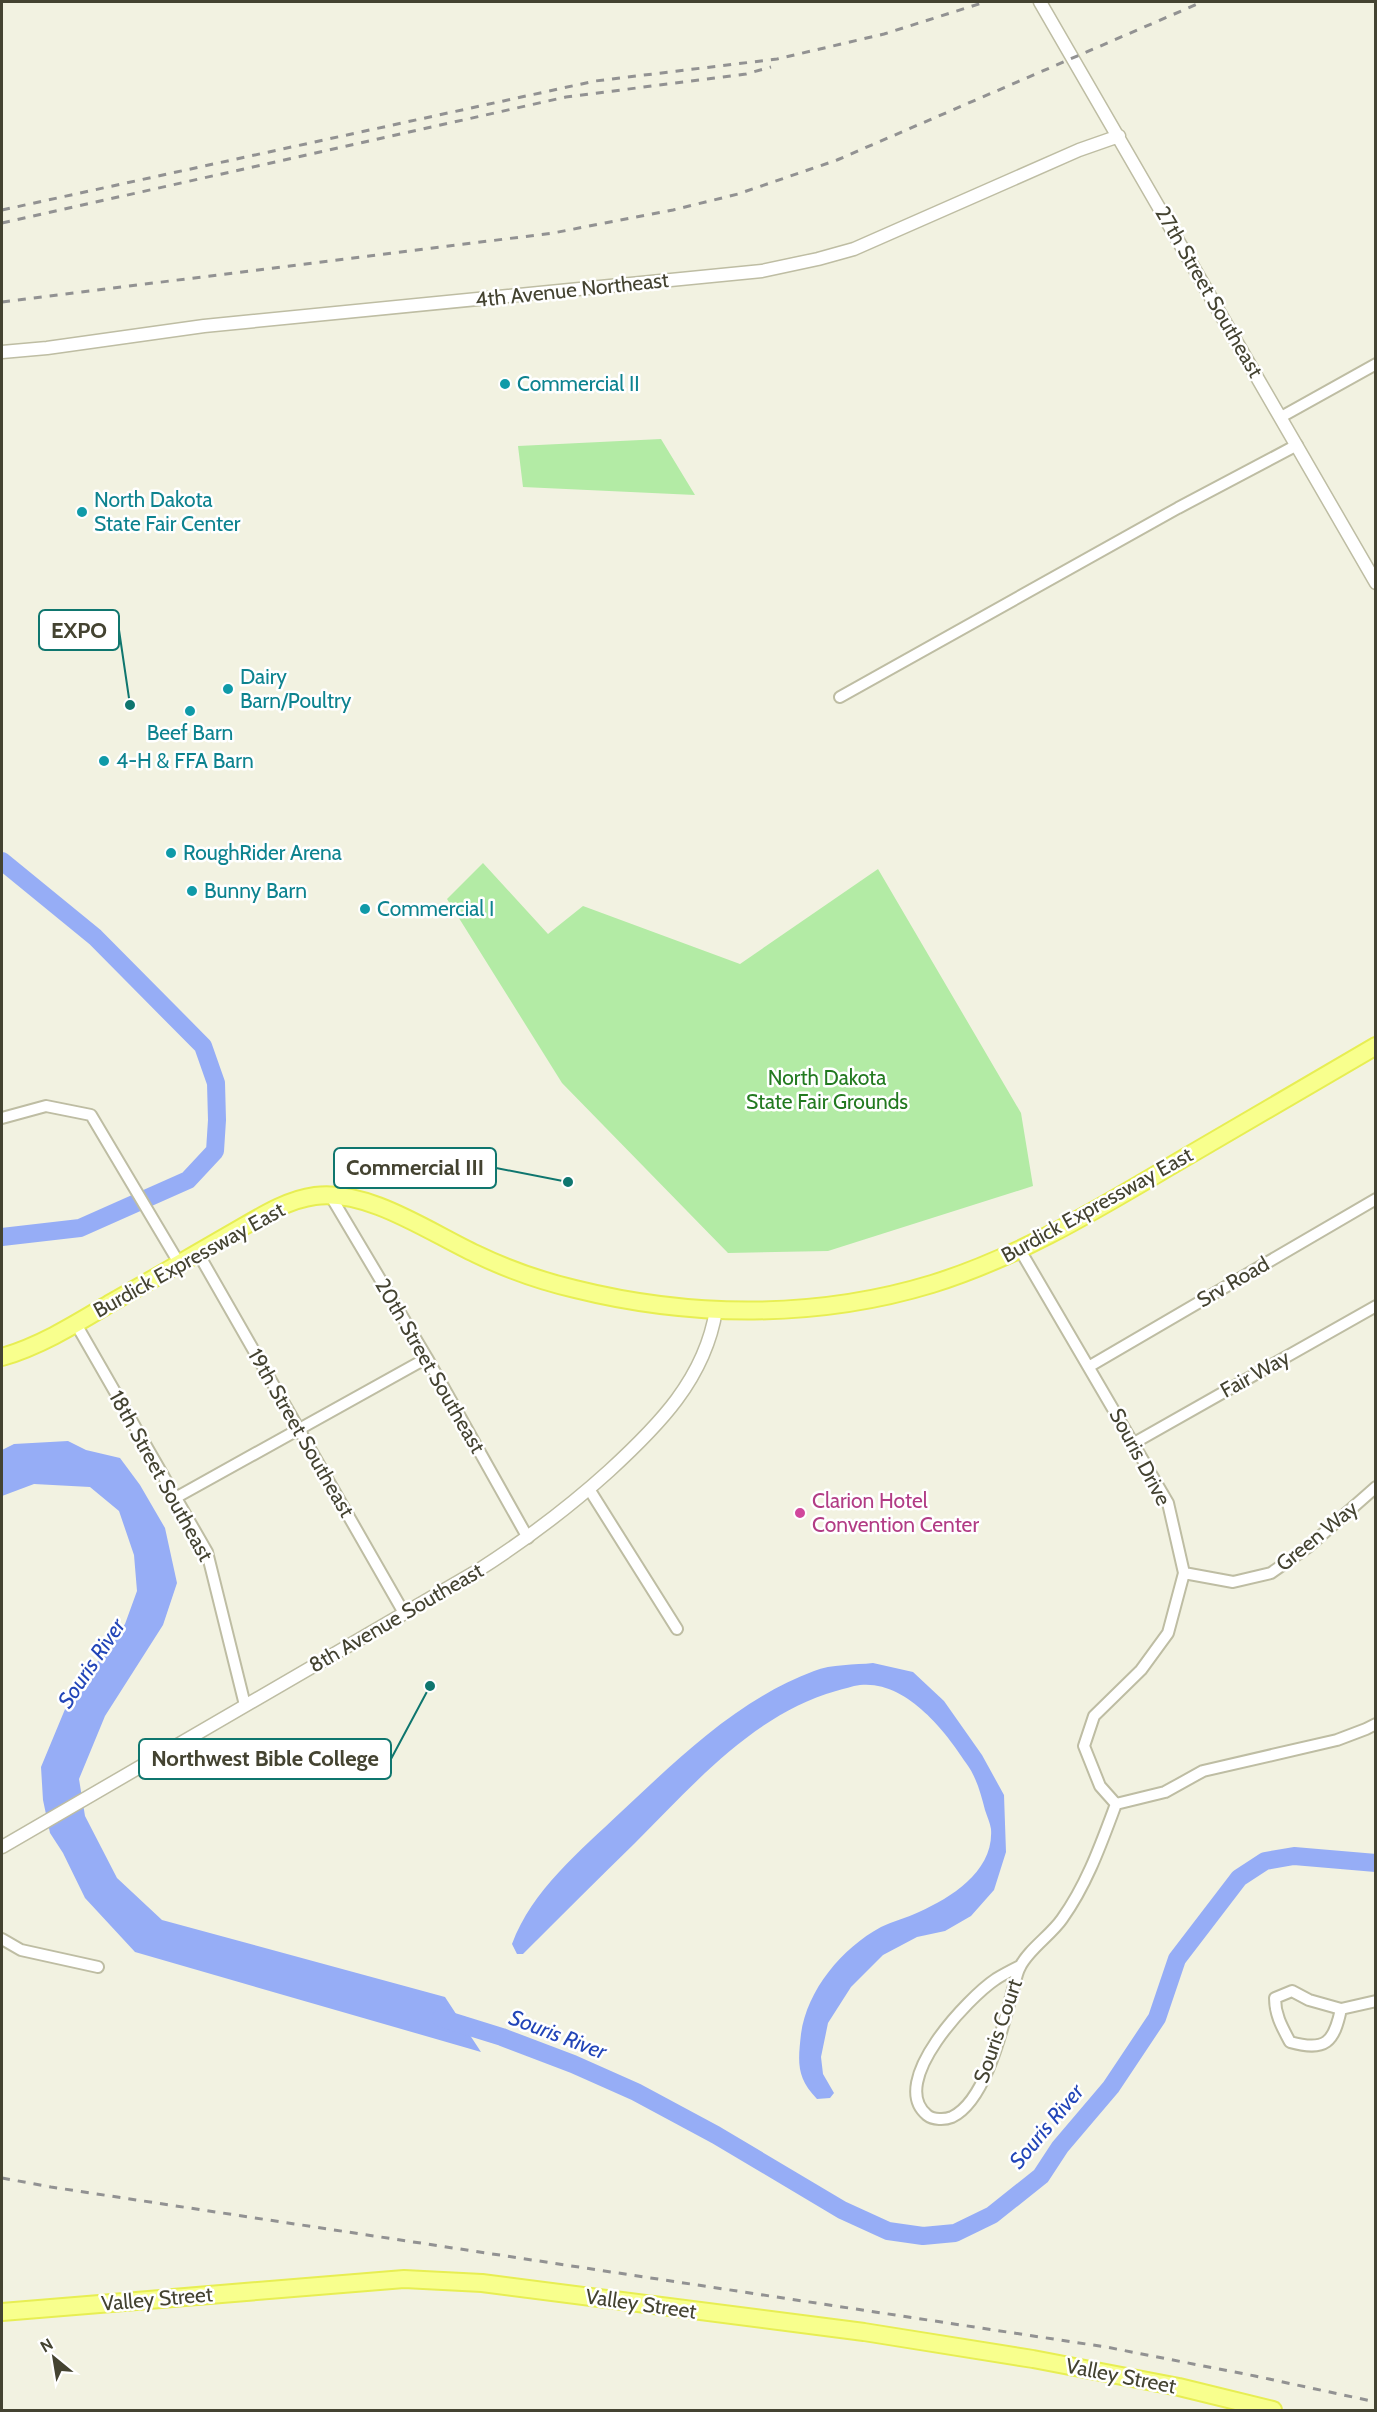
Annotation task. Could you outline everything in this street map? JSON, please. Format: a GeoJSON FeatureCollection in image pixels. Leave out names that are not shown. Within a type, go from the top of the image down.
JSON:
{"type":"FeatureCollection","features":[{"type":"Feature","properties":{"kind":"main road","name":"Burdick Expressway East"},"geometry":{"type":"LineString","coordinates":[[627,1300],[716,1310],[829,1306],[876,1298],[932,1284],[1020,1250],[1102,1207],[1376,1046]]}},
{"type":"Feature","properties":{"kind":"main road","name":"Burdick Expressway East"},"geometry":{"type":"LineString","coordinates":[[2,1357],[37,1345],[266,1215],[296,1201],[330,1195],[367,1202],[516,1272],[581,1291],[653,1304]]}},
{"type":"Feature","properties":{"kind":"main road","name":"Valley Street"},"geometry":{"type":"LineString","coordinates":[[2,2312],[352,2282],[404,2279],[482,2283],[864,2332],[1033,2359],[1179,2387],[1273,2410]]}},
{"type":"Feature","properties":{"kind":"street","name":"27th Street Southeast"},"geometry":{"type":"LineString","coordinates":[[1041,2],[1376,583]]}},
{"type":"Feature","properties":{"kind":"street","name":"4th Avenue Northeast"},"geometry":{"type":"LineString","coordinates":[[2,352],[204,326],[762,271],[854,249],[1068,155],[1119,136]]}},
{"type":"Feature","properties":{"kind":"street"},"geometry":{"type":"LineString","coordinates":[[1281,417],[1376,364]]}},
{"type":"Feature","properties":{"kind":"street"},"geometry":{"type":"LineString","coordinates":[[840,697],[1178,508],[1297,445]]}},
{"type":"Feature","properties":{"kind":"street"},"geometry":{"type":"LineString","coordinates":[[2,1105],[3,1117],[46,1106],[91,1115],[179,1263]]}},
{"type":"Feature","properties":{"kind":"street","name":"20th Street Southeast"},"geometry":{"type":"LineString","coordinates":[[330,1195],[427,1358],[528,1538]]}},
{"type":"Feature","properties":{"kind":"street","name":"Srv Road"},"geometry":{"type":"LineString","coordinates":[[1089,1366],[1376,1199]]}},
{"type":"Feature","properties":{"kind":"street","name":"Souris Drive"},"geometry":{"type":"LineString","coordinates":[[1020,1250],[1168,1503],[1184,1573],[1168,1633],[1141,1670],[1094,1716],[1084,1746],[1100,1786],[1116,1804]]}},
{"type":"Feature","properties":{"kind":"street","name":"19th Street Southeast"},"geometry":{"type":"LineString","coordinates":[[198,1253],[404,1613]]}},
{"type":"Feature","properties":{"kind":"street","name":"Fair Way"},"geometry":{"type":"LineString","coordinates":[[1134,1443],[1376,1306]]}},
{"type":"Feature","properties":{"kind":"street","name":"8th Avenue Southeast"},"geometry":{"type":"LineString","coordinates":[[2,1847],[477,1571],[528,1538],[589,1489],[645,1437],[684,1392],[713,1330],[716,1310]]}},
{"type":"Feature","properties":{"kind":"street","name":"18th Street Southeast"},"geometry":{"type":"LineString","coordinates":[[76,1324],[207,1552],[245,1705]]}},
{"type":"Feature","properties":{"kind":"street"},"geometry":{"type":"LineString","coordinates":[[177,1497],[427,1358]]}},
{"type":"Feature","properties":{"kind":"street","name":"Green Way"},"geometry":{"type":"LineString","coordinates":[[1184,1573],[1233,1582],[1271,1573],[1308,1547],[1376,1487]]}},
{"type":"Feature","properties":{"kind":"street"},"geometry":{"type":"LineString","coordinates":[[589,1489],[677,1629]]}},
{"type":"Feature","properties":{"kind":"street"},"geometry":{"type":"LineString","coordinates":[[1116,1804],[1165,1792],[1203,1771],[1337,1740],[1376,1724]]}},
{"type":"Feature","properties":{"kind":"street","name":"Souris Court"},"geometry":{"type":"LineString","coordinates":[[1020,1966],[1002,2030],[984,2081],[970,2101],[954,2116],[942,2120],[928,2116],[918,2104],[916,2085],[927,2056],[942,2032],[995,1980],[1020,1966],[1062,1919],[1094,1863],[1116,1804]]}},
{"type":"Feature","properties":{"kind":"street"},"geometry":{"type":"LineString","coordinates":[[2,1939],[21,1950],[98,1967]]}},
{"type":"Feature","properties":{"kind":"street"},"geometry":{"type":"LineString","coordinates":[[1341,2009],[1336,2032],[1323,2045],[1306,2047],[1290,2042],[1275,2011],[1275,1998],[1292,1991],[1308,2000],[1341,2009],[1376,2001]]}},
{"type":"Feature","properties":{"kind":"green space"},"geometry":{"type":"Polygon","coordinates":[[[661,439],[695,495],[523,487],[518,446],[661,439]]]}},
{"type":"Feature","properties":{"kind":"green space","name":"North Dakota State Fair Grounds"},"geometry":{"type":"Polygon","coordinates":[[[483,863],[548,934],[583,906],[740,964],[878,869],[1021,1113],[1033,1186],[828,1251],[728,1253],[562,1083],[447,899],[483,863]]]}},
{"type":"Feature","properties":{"kind":"water"},"geometry":{"type":"Polygon","coordinates":[[[68,1441],[86,1450],[120,1458],[140,1485],[165,1528],[177,1583],[163,1625],[105,1716],[79,1779],[85,1816],[117,1878],[162,1920],[445,1997],[481,2052],[135,1952],[85,1898],[63,1853],[50,1833],[43,1800],[41,1767],[68,1702],[125,1624],[137,1591],[134,1555],[119,1511],[90,1487],[34,1484],[2,1496],[2,1450],[14,1444],[68,1441]]]}},
{"type":"Feature","properties":{"kind":"water"},"geometry":{"type":"Polygon","coordinates":[[[873,1663],[913,1672],[944,1701],[982,1755],[1004,1795],[1006,1852],[994,1890],[971,1916],[945,1931],[917,1937],[883,1955],[851,1987],[828,2023],[821,2057],[823,2074],[834,2093],[830,2098],[817,2099],[810,2091],[802,2076],[799,2061],[805,2018],[819,1986],[840,1958],[867,1936],[881,1927],[945,1899],[968,1881],[986,1858],[990,1844],[990,1824],[978,1785],[970,1768],[935,1722],[908,1699],[893,1690],[860,1685],[836,1691],[778,1716],[752,1734],[702,1775],[523,1954],[517,1954],[512,1944],[521,1924],[544,1889],[589,1841],[711,1732],[760,1698],[814,1671],[835,1666],[873,1663]]]}},
{"type":"Feature","properties":{"kind":"waterway"},"geometry":{"type":"LineString","coordinates":[[2,861],[95,937],[203,1046],[216,1083],[217,1120],[215,1151],[188,1180],[80,1228],[2,1237]]}},
{"type":"Feature","properties":{"kind":"waterway","name":"Souris River"},"geometry":{"type":"LineString","coordinates":[[441,2018],[502,2037],[573,2064],[636,2092],[716,2135],[842,2210],[888,2231],[923,2236],[955,2233],[992,2215],[1041,2176],[1060,2147],[1111,2087],[1157,2018],[1177,1959],[1239,1878],[1265,1861],[1294,1856],[1376,1863]]}},
{"type":"Feature","properties":{"kind":"railway"},"geometry":{"type":"LineString","coordinates":[[2,210],[595,81],[777,59],[884,34],[985,2]]}},
{"type":"Feature","properties":{"kind":"railway"},"geometry":{"type":"LineString","coordinates":[[2,302],[553,233],[673,210],[738,194],[837,160],[1202,2]]}},
{"type":"Feature","properties":{"kind":"railway"},"geometry":{"type":"LineString","coordinates":[[2,223],[566,97],[746,74],[771,67]]}},
{"type":"Feature","properties":{"kind":"railway"},"geometry":{"type":"LineString","coordinates":[[2,2178],[1106,2347],[1376,2402]]}},
{"type":"Feature","properties":{"kind":"place","name":"Commercial II"},"geometry":{"type":"Point","coordinates":[505,384]}},
{"type":"Feature","properties":{"kind":"place","name":"North Dakota State Fair Center"},"geometry":{"type":"Point","coordinates":[82,512]}},
{"type":"Feature","properties":{"kind":"place","name":"Dairy Barn/Poultry"},"geometry":{"type":"Point","coordinates":[228,689]}},
{"type":"Feature","properties":{"kind":"place","name":"EXPO"},"geometry":{"type":"Point","coordinates":[130,705]}},
{"type":"Feature","properties":{"kind":"place","name":"Beef Barn"},"geometry":{"type":"Point","coordinates":[190,711]}},
{"type":"Feature","properties":{"kind":"place","name":"4-H & FFA Barn"},"geometry":{"type":"Point","coordinates":[104,761]}},
{"type":"Feature","properties":{"kind":"place","name":"RoughRider Arena"},"geometry":{"type":"Point","coordinates":[171,853]}},
{"type":"Feature","properties":{"kind":"place","name":"Bunny Barn"},"geometry":{"type":"Point","coordinates":[192,891]}},
{"type":"Feature","properties":{"kind":"place","name":"Commercial I"},"geometry":{"type":"Point","coordinates":[365,909]}},
{"type":"Feature","properties":{"kind":"place","name":"Commercial III"},"geometry":{"type":"Point","coordinates":[568,1182]}},
{"type":"Feature","properties":{"kind":"place","name":"Clarion Hotel Convention Center"},"geometry":{"type":"Point","coordinates":[800,1513]}},
{"type":"Feature","properties":{"kind":"place","name":"Northwest Bible College"},"geometry":{"type":"Point","coordinates":[430,1686]}}]}
